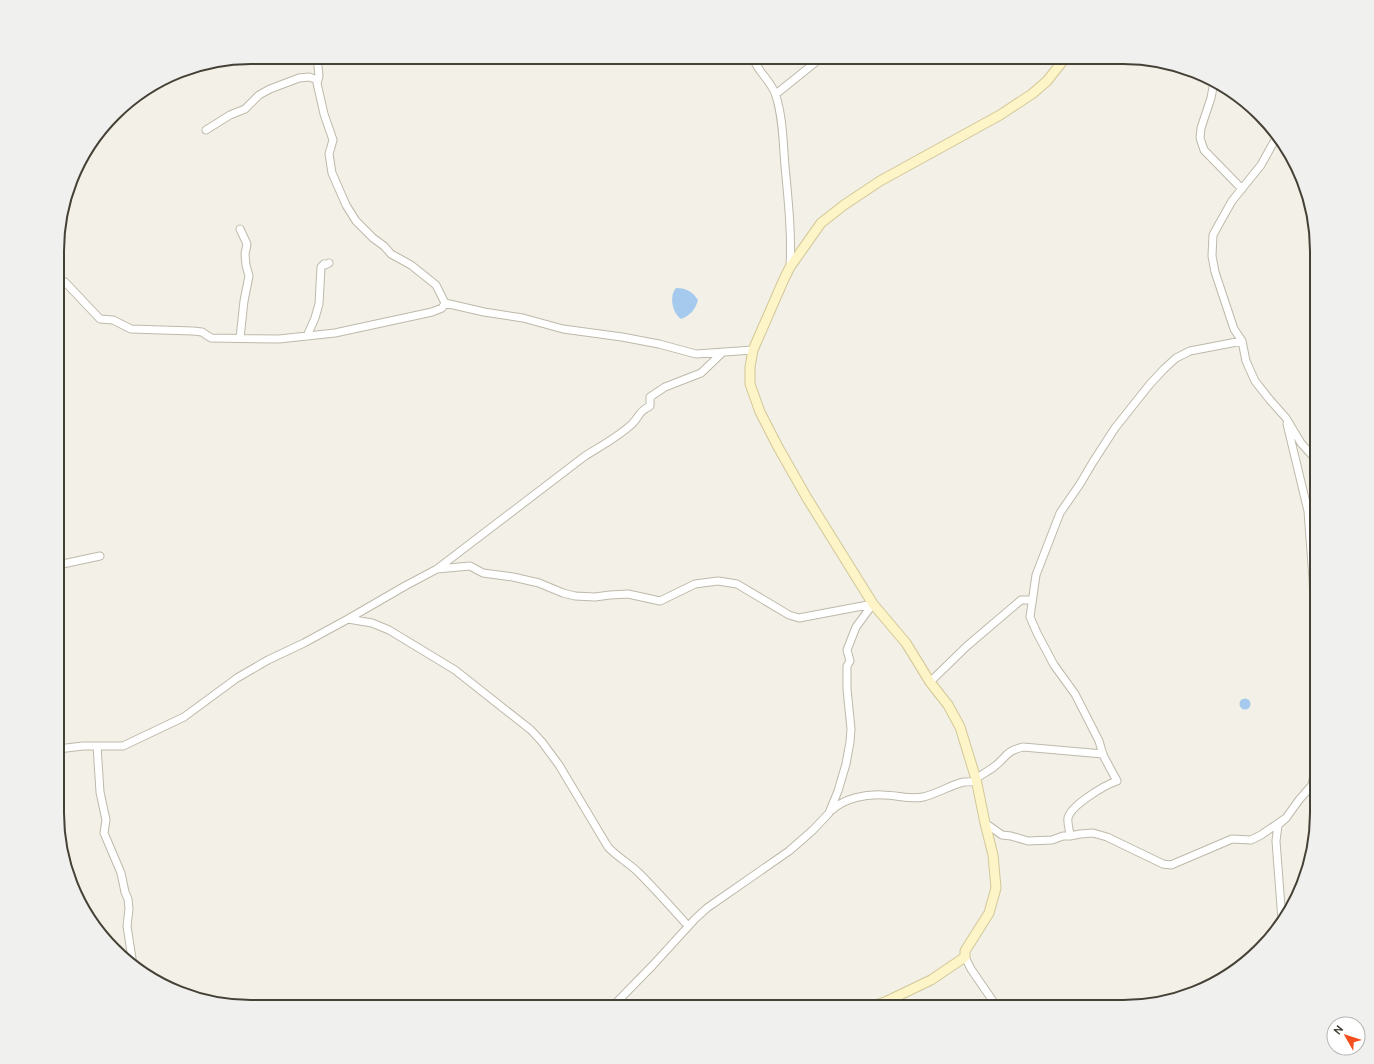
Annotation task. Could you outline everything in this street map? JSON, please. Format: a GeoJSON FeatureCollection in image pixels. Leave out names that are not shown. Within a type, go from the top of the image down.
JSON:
{"type":"FeatureCollection","features":[{"type":"Feature","properties":{"kind":"street"},"geometry":{"type":"LineString","coordinates":[[318,64],[319,76],[317,83],[332,140],[329,154],[332,173],[346,205],[356,221],[373,238],[384,246],[391,254],[411,265],[436,285],[445,303]]}},
{"type":"Feature","properties":{"kind":"street"},"geometry":{"type":"LineString","coordinates":[[755,64],[776,94],[782,127],[791,236],[790,267]]}},
{"type":"Feature","properties":{"kind":"street"},"geometry":{"type":"LineString","coordinates":[[776,94],[813,64]]}},
{"type":"Feature","properties":{"kind":"street"},"geometry":{"type":"LineString","coordinates":[[992,1000],[971,969],[965,957],[965,951],[978,933],[989,913],[996,888],[993,855],[976,780],[960,727],[948,705],[930,682],[906,643],[873,604],[807,498],[760,412],[750,384],[750,367],[753,350],[784,279],[790,267],[821,223],[844,204],[880,181],[1000,115],[1032,94],[1047,81],[1060,64]]}},
{"type":"Feature","properties":{"kind":"street"},"geometry":{"type":"LineString","coordinates":[[206,130],[230,115],[245,109],[259,95],[270,89],[299,78],[309,77],[318,80]]}},
{"type":"Feature","properties":{"kind":"street"},"geometry":{"type":"LineString","coordinates":[[1213,87],[1201,128],[1200,138],[1204,150],[1242,189]]}},
{"type":"Feature","properties":{"kind":"street"},"geometry":{"type":"LineString","coordinates":[[1274,141],[1261,165],[1232,201],[1213,235],[1212,256],[1215,272],[1234,329],[1242,341],[1246,361],[1255,381],[1286,418],[1301,443],[1310,453]]}},
{"type":"Feature","properties":{"kind":"street"},"geometry":{"type":"LineString","coordinates":[[240,229],[247,244],[245,261],[249,274],[240,338]]}},
{"type":"Feature","properties":{"kind":"street"},"geometry":{"type":"LineString","coordinates":[[307,336],[318,308],[322,267],[324,264],[329,263]]}},
{"type":"Feature","properties":{"kind":"street"},"geometry":{"type":"LineString","coordinates":[[64,282],[100,319],[113,320],[131,329],[202,332],[211,338],[279,339],[335,333],[432,312],[442,308],[445,303]]}},
{"type":"Feature","properties":{"kind":"street"},"geometry":{"type":"LineString","coordinates":[[445,303],[484,312],[524,318],[563,329],[622,337],[659,344],[696,354],[753,350]]}},
{"type":"Feature","properties":{"kind":"street"},"geometry":{"type":"LineString","coordinates":[[1070,836],[1068,818],[1072,809],[1117,781],[1075,694],[1054,664],[1030,617],[1036,575],[1060,512],[1076,490],[1115,428],[1164,368],[1176,358],[1190,351],[1242,341]]}},
{"type":"Feature","properties":{"kind":"street"},"geometry":{"type":"LineString","coordinates":[[64,748],[83,746],[123,746],[184,717],[238,678],[268,660],[304,643],[437,569],[585,456],[632,424],[641,411],[650,406],[650,397],[665,388],[701,373],[722,353]]}},
{"type":"Feature","properties":{"kind":"street"},"geometry":{"type":"LineString","coordinates":[[1286,418],[1308,511],[1310,538]]}},
{"type":"Feature","properties":{"kind":"street"},"geometry":{"type":"LineString","coordinates":[[64,564],[100,556]]}},
{"type":"Feature","properties":{"kind":"street"},"geometry":{"type":"LineString","coordinates":[[437,569],[470,566],[483,573],[514,577],[539,583],[563,593],[575,596],[594,598],[628,594],[660,602],[696,584],[713,581],[727,582],[737,584],[789,615],[799,618],[873,604]]}},
{"type":"Feature","properties":{"kind":"street"},"geometry":{"type":"LineString","coordinates":[[930,682],[967,646],[1020,600],[1032,600]]}},
{"type":"Feature","properties":{"kind":"street"},"geometry":{"type":"LineString","coordinates":[[829,813],[838,791],[846,764],[850,742],[851,729],[846,666],[850,661],[847,650],[856,627],[873,604]]}},
{"type":"Feature","properties":{"kind":"street"},"geometry":{"type":"LineString","coordinates":[[348,619],[372,623],[389,630],[455,670],[531,730],[559,765],[608,847],[639,872],[688,926]]}},
{"type":"Feature","properties":{"kind":"street"},"geometry":{"type":"LineString","coordinates":[[96,746],[100,792],[106,820],[104,833],[121,873],[128,899],[129,909],[127,926],[133,958]]}},
{"type":"Feature","properties":{"kind":"street"},"geometry":{"type":"LineString","coordinates":[[619,1000],[688,926],[708,908],[790,851],[837,805],[849,799],[883,794],[905,798],[923,797],[963,782],[976,780],[983,773],[995,766],[1012,750],[1023,747],[1103,754]]}},
{"type":"Feature","properties":{"kind":"street"},"geometry":{"type":"LineString","coordinates":[[1281,912],[1276,841],[1278,825],[1286,818],[1310,787]]}},
{"type":"Feature","properties":{"kind":"street"},"geometry":{"type":"LineString","coordinates":[[985,823],[1002,835],[1011,836],[1028,842],[1052,840],[1063,836],[1093,833],[1107,837],[1163,864],[1171,865],[1232,839],[1251,840],[1286,818]]}},
{"type":"Feature","properties":{"kind":"street"},"geometry":{"type":"LineString","coordinates":[[888,1000],[931,980],[965,957]]}},
{"type":"Feature","properties":{"kind":"water"},"geometry":{"type":"Polygon","coordinates":[[[676,288],[688,291],[698,300],[692,312],[681,319],[675,313],[672,304],[674,291],[676,288]]]}},
{"type":"Feature","properties":{"kind":"water"},"geometry":{"type":"Polygon","coordinates":[[[1243,699],[1247,699],[1249,700],[1249,708],[1243,709],[1240,706],[1240,702],[1243,699]]]}}]}
